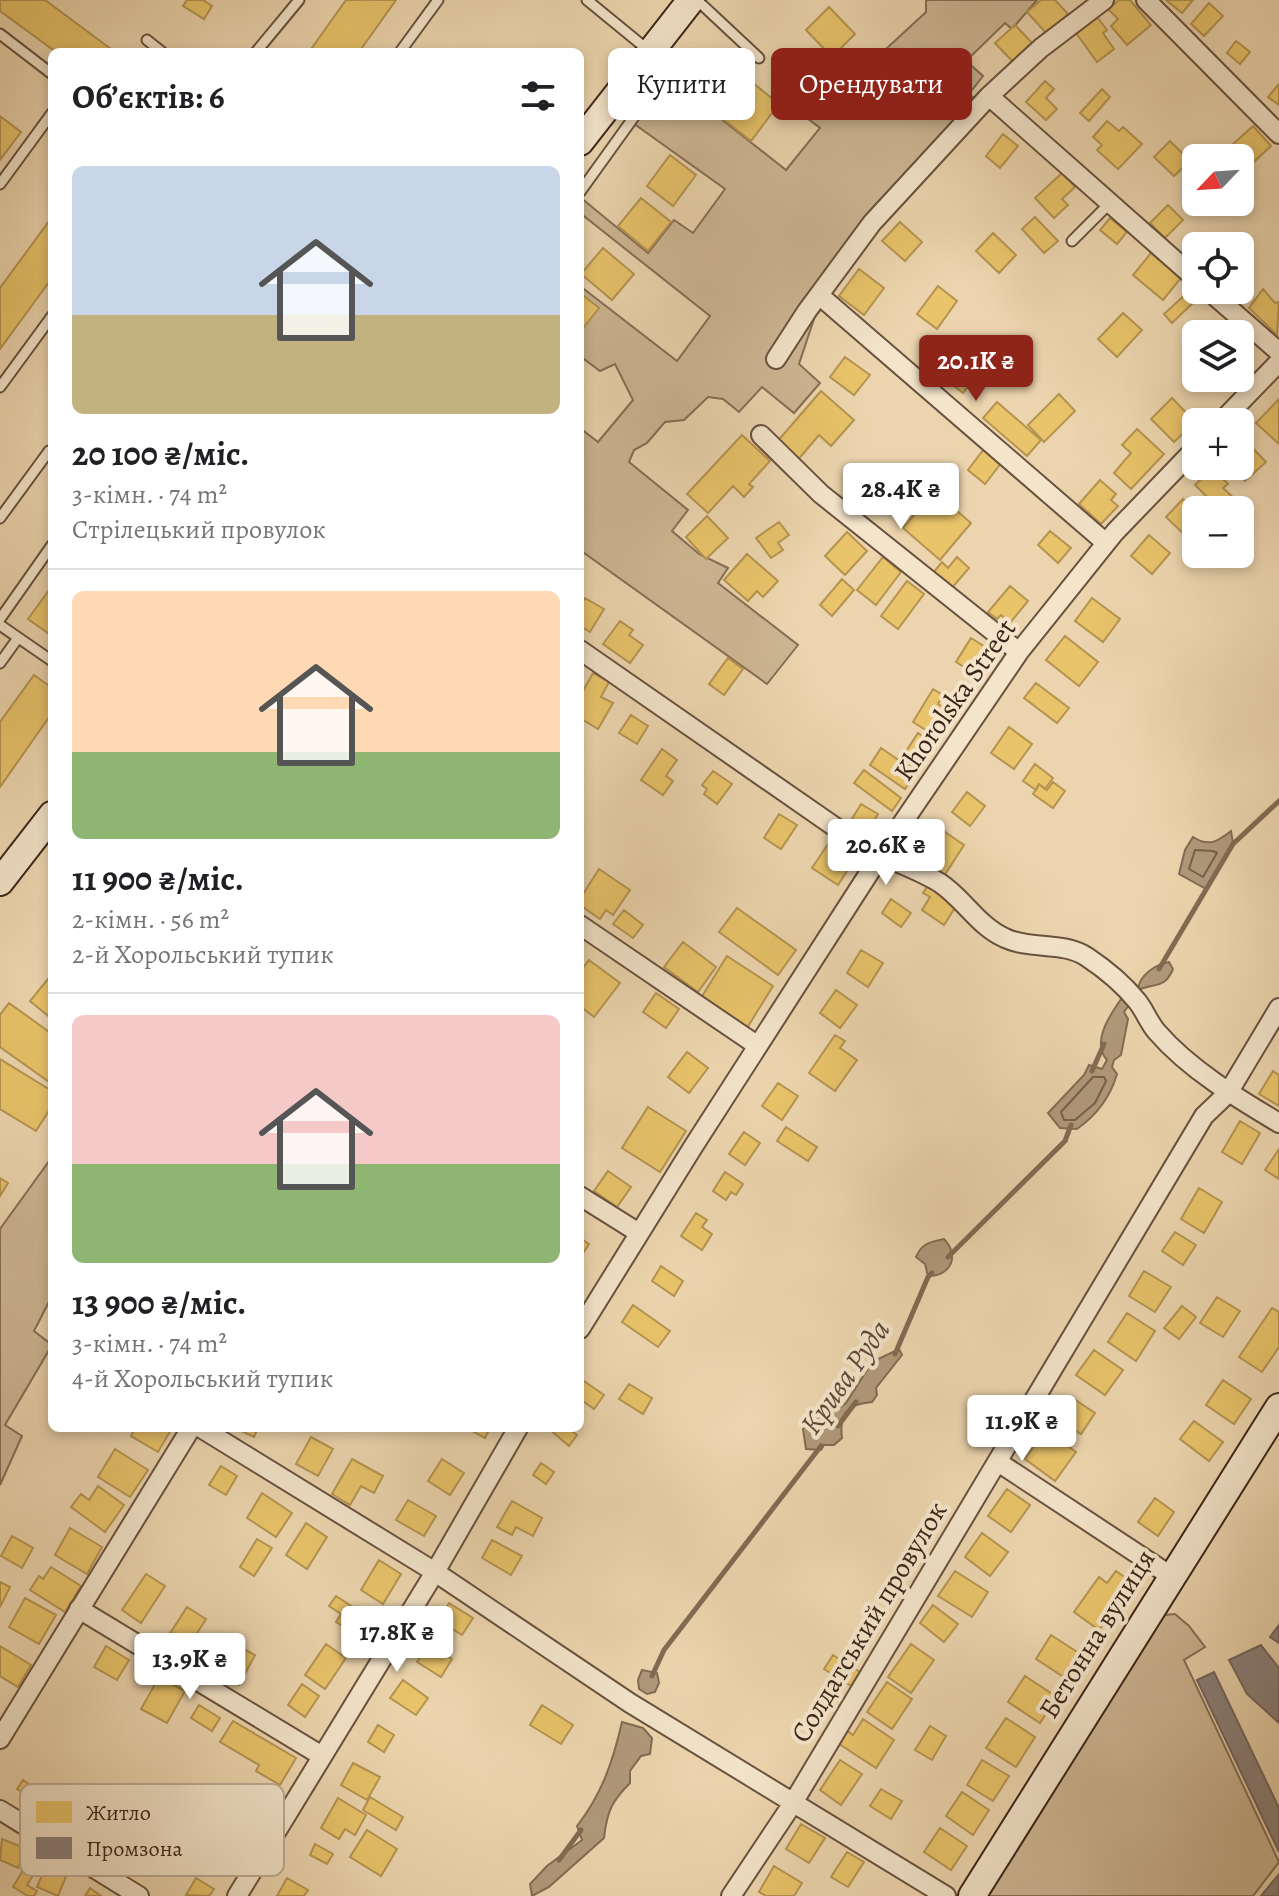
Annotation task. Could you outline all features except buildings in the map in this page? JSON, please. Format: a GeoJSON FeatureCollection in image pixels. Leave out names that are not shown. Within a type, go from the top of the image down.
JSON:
{"type":"FeatureCollection","features":[{"type":"Feature","properties":{"kind":"street"},"geometry":{"type":"LineString","coordinates":[[654,48],[694,0]]}},
{"type":"Feature","properties":{"kind":"street"},"geometry":{"type":"LineString","coordinates":[[776,359],[872,223],[989,96],[1041,48],[1104,0]]}},
{"type":"Feature","properties":{"kind":"street"},"geometry":{"type":"LineString","coordinates":[[1146,0],[1279,134]]}},
{"type":"Feature","properties":{"kind":"street"},"geometry":{"type":"LineString","coordinates":[[989,96],[1182,267]]}},
{"type":"Feature","properties":{"kind":"street"},"geometry":{"type":"LineString","coordinates":[[584,137],[608,106]]}},
{"type":"Feature","properties":{"kind":"street"},"geometry":{"type":"LineString","coordinates":[[819,295],[1106,543]]}},
{"type":"Feature","properties":{"kind":"street"},"geometry":{"type":"LineString","coordinates":[[1224,304],[1279,352]]}},
{"type":"Feature","properties":{"kind":"street"},"geometry":{"type":"LineString","coordinates":[[1235,408],[1279,362]]}},
{"type":"Feature","properties":{"kind":"street"},"geometry":{"type":"LineString","coordinates":[[761,435],[821,494],[1019,652]]}},
{"type":"Feature","properties":{"kind":"street","name":"Khorolska Street"},"geometry":{"type":"LineString","coordinates":[[584,1322],[880,856],[1019,652],[1106,543],[1182,463]]}},
{"type":"Feature","properties":{"kind":"street"},"geometry":{"type":"LineString","coordinates":[[584,653],[880,856],[942,885],[968,906],[989,930],[1021,944],[1072,950],[1084,955],[1137,1002],[1156,1031],[1169,1043],[1228,1093],[1279,1123]]}},
{"type":"Feature","properties":{"kind":"street"},"geometry":{"type":"LineString","coordinates":[[0,882],[48,820]]}},
{"type":"Feature","properties":{"kind":"street"},"geometry":{"type":"LineString","coordinates":[[584,928],[758,1046]]}},
{"type":"Feature","properties":{"kind":"street","name":"Солдатський провулок"},"geometry":{"type":"LineString","coordinates":[[731,1896],[793,1803],[1204,1116],[1228,1093],[1279,1008]]}},
{"type":"Feature","properties":{"kind":"street"},"geometry":{"type":"LineString","coordinates":[[584,1199],[639,1233]]}},
{"type":"Feature","properties":{"kind":"street","name":"Бетонна вулиця"},"geometry":{"type":"LineString","coordinates":[[972,1896],[1279,1407]]}},
{"type":"Feature","properties":{"kind":"street"},"geometry":{"type":"LineString","coordinates":[[0,1739],[189,1432]]}},
{"type":"Feature","properties":{"kind":"street"},"geometry":{"type":"LineString","coordinates":[[208,1432],[435,1572],[630,1703],[946,1896]]}},
{"type":"Feature","properties":{"kind":"street"},"geometry":{"type":"LineString","coordinates":[[284,1819],[435,1572],[516,1432]]}},
{"type":"Feature","properties":{"kind":"street"},"geometry":{"type":"LineString","coordinates":[[998,1462],[1171,1576]]}},
{"type":"Feature","properties":{"kind":"street"},"geometry":{"type":"LineString","coordinates":[[79,1609],[322,1756]]}},
{"type":"Feature","properties":{"kind":"street"},"geometry":{"type":"LineString","coordinates":[[0,1810],[20,1822]]}},
{"type":"Feature","properties":{"kind":"street"},"geometry":{"type":"LineString","coordinates":[[107,1876],[139,1896]]}},
{"type":"Feature","properties":{"kind":"street"},"geometry":{"type":"LineString","coordinates":[[237,1896],[249,1876]]}},
{"type":"Feature","properties":{"kind":"lane"},"geometry":{"type":"LineString","coordinates":[[259,48],[299,0]]}},
{"type":"Feature","properties":{"kind":"lane"},"geometry":{"type":"LineString","coordinates":[[403,48],[438,0]]}},
{"type":"Feature","properties":{"kind":"lane"},"geometry":{"type":"LineString","coordinates":[[587,0],[638,48]]}},
{"type":"Feature","properties":{"kind":"lane"},"geometry":{"type":"LineString","coordinates":[[694,0],[759,58]]}},
{"type":"Feature","properties":{"kind":"lane"},"geometry":{"type":"LineString","coordinates":[[0,34],[48,71]]}},
{"type":"Feature","properties":{"kind":"lane"},"geometry":{"type":"LineString","coordinates":[[147,40],[157,48]]}},
{"type":"Feature","properties":{"kind":"lane"},"geometry":{"type":"LineString","coordinates":[[0,184],[48,118]]}},
{"type":"Feature","properties":{"kind":"lane"},"geometry":{"type":"LineString","coordinates":[[584,186],[632,120]]}},
{"type":"Feature","properties":{"kind":"lane"},"geometry":{"type":"LineString","coordinates":[[1072,241],[1110,203]]}},
{"type":"Feature","properties":{"kind":"lane"},"geometry":{"type":"LineString","coordinates":[[0,387],[48,321]]}},
{"type":"Feature","properties":{"kind":"lane"},"geometry":{"type":"LineString","coordinates":[[0,518],[48,452]]}},
{"type":"Feature","properties":{"kind":"lane"},"geometry":{"type":"LineString","coordinates":[[48,551],[0,622],[48,658]]}},
{"type":"Feature","properties":{"kind":"lane"},"geometry":{"type":"LineString","coordinates":[[0,663],[18,638]]}},
{"type":"Feature","properties":{"kind":"shaded area"},"geometry":{"type":"Polygon","coordinates":[[[926,0],[1037,0],[1012,29],[1005,23],[972,55],[972,48],[887,48],[926,12],[926,0]]]}},
{"type":"Feature","properties":{"kind":"shaded area"},"geometry":{"type":"Polygon","coordinates":[[[972,66],[983,76],[972,90],[972,66]]]}},
{"type":"Feature","properties":{"kind":"shaded area"},"geometry":{"type":"Polygon","coordinates":[[[972,96],[989,110],[869,237],[826,291],[832,297],[815,316],[799,364],[820,383],[794,413],[762,387],[739,412],[723,399],[708,397],[684,420],[665,422],[647,443],[634,450],[629,462],[688,510],[672,531],[699,554],[728,568],[718,583],[798,645],[767,684],[584,553],[584,431],[598,442],[633,400],[615,364],[600,371],[584,359],[584,289],[677,361],[710,316],[584,216],[584,200],[648,253],[674,220],[693,233],[725,189],[629,120],[723,120],[786,170],[820,128],[810,120],[972,120],[972,96]]]}},
{"type":"Feature","properties":{"kind":"shaded area"},"geometry":{"type":"Polygon","coordinates":[[[48,1163],[48,1304],[34,1331],[48,1342],[48,1352],[5,1425],[22,1436],[0,1485],[0,1229],[48,1163]]]}},
{"type":"Feature","properties":{"kind":"shaded area"},"geometry":{"type":"Polygon","coordinates":[[[1175,1614],[1205,1647],[1184,1660],[1279,1862],[1253,1896],[988,1896],[1157,1624],[1165,1615],[1175,1614]]]}},
{"type":"Feature","properties":{"kind":"water"},"geometry":{"type":"Polygon","coordinates":[[[1231,831],[1233,843],[1206,889],[1179,874],[1185,850],[1193,837],[1213,842],[1231,831]]]}},
{"type":"Feature","properties":{"kind":"water"},"geometry":{"type":"Polygon","coordinates":[[[1169,962],[1173,969],[1166,980],[1138,990],[1141,980],[1149,972],[1169,962]]]}},
{"type":"Feature","properties":{"kind":"water"},"geometry":{"type":"Polygon","coordinates":[[[1121,999],[1129,1005],[1124,1012],[1128,1019],[1121,1055],[1114,1060],[1112,1067],[1117,1074],[1111,1091],[1097,1112],[1077,1129],[1060,1128],[1048,1113],[1084,1075],[1089,1065],[1102,1069],[1107,1060],[1101,1037],[1121,999]]]}},
{"type":"Feature","properties":{"kind":"water"},"geometry":{"type":"Polygon","coordinates":[[[944,1239],[951,1252],[951,1264],[942,1273],[928,1276],[925,1264],[916,1257],[927,1244],[944,1239]]]}},
{"type":"Feature","properties":{"kind":"water"},"geometry":{"type":"Polygon","coordinates":[[[899,1349],[902,1355],[876,1388],[877,1395],[872,1402],[856,1405],[846,1412],[842,1438],[834,1445],[824,1445],[821,1450],[806,1449],[803,1429],[814,1418],[824,1419],[846,1403],[872,1362],[899,1349]]]}},
{"type":"Feature","properties":{"kind":"water"},"geometry":{"type":"Polygon","coordinates":[[[642,1670],[657,1673],[659,1683],[655,1692],[647,1694],[639,1689],[642,1670]]]}},
{"type":"Feature","properties":{"kind":"water"},"geometry":{"type":"Polygon","coordinates":[[[622,1722],[643,1728],[652,1738],[650,1754],[641,1756],[630,1771],[630,1783],[609,1813],[604,1838],[549,1887],[532,1896],[530,1884],[547,1866],[582,1840],[577,1826],[606,1777],[622,1722]]]}},
{"type":"Feature","properties":{"kind":"waterway","name":"Крива Руда"},"geometry":{"type":"LineString","coordinates":[[1159,969],[1233,844],[1279,801]]}},
{"type":"Feature","properties":{"kind":"waterway","name":"Крива Руда"},"geometry":{"type":"LineString","coordinates":[[1092,1071],[1104,1044]]}},
{"type":"Feature","properties":{"kind":"waterway","name":"Крива Руда"},"geometry":{"type":"LineString","coordinates":[[948,1257],[1065,1141],[1071,1125]]}},
{"type":"Feature","properties":{"kind":"waterway","name":"Крива Руда"},"geometry":{"type":"LineString","coordinates":[[895,1354],[932,1273]]}},
{"type":"Feature","properties":{"kind":"waterway","name":"Крива Руда"},"geometry":{"type":"LineString","coordinates":[[838,1426],[856,1402]]}},
{"type":"Feature","properties":{"kind":"waterway","name":"Крива Руда"},"geometry":{"type":"LineString","coordinates":[[652,1676],[664,1650],[821,1446]]}},
{"type":"Feature","properties":{"kind":"waterway","name":"Крива Руда"},"geometry":{"type":"LineString","coordinates":[[559,1860],[581,1830]]}}]}
